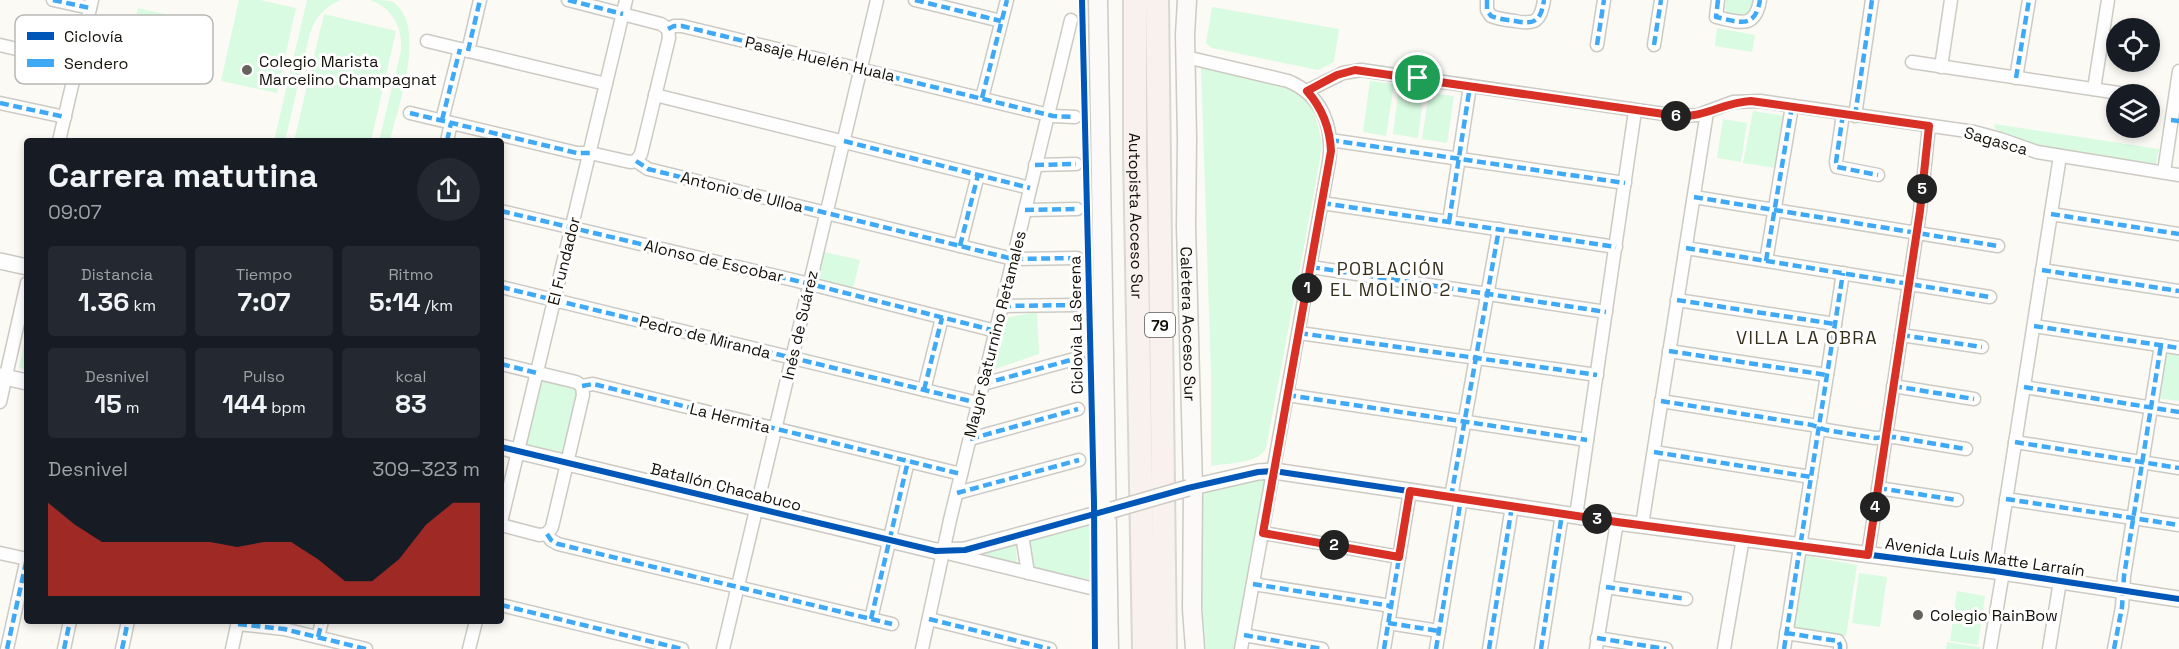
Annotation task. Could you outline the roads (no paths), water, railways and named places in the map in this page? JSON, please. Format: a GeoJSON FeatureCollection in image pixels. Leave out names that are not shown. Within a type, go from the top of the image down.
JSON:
{"type":"FeatureCollection","features":[{"type":"Feature","properties":{"kind":"highway","name":"Autopista Acceso Sur"},"geometry":{"type":"LineString","coordinates":[[1135,0],[1144,649]]}},
{"type":"Feature","properties":{"kind":"highway","name":"Autopista Acceso Sur"},"geometry":{"type":"LineString","coordinates":[[1157,0],[1165,649]]}},
{"type":"Feature","properties":{"kind":"main road"},"geometry":{"type":"LineString","coordinates":[[1098,0],[1109,511],[1107,592],[1109,649]]}},
{"type":"Feature","properties":{"kind":"main road","name":"Caletera Acceso Sur"},"geometry":{"type":"LineString","coordinates":[[1187,0],[1186,226],[1195,649]]}},
{"type":"Feature","properties":{"kind":"street"},"geometry":{"type":"LineString","coordinates":[[53,0],[91,4]]}},
{"type":"Feature","properties":{"kind":"street"},"geometry":{"type":"LineString","coordinates":[[447,138],[447,121],[464,50],[480,0]]}},
{"type":"Feature","properties":{"kind":"street","name":"Pasaje Huelén Huala"},"geometry":{"type":"LineString","coordinates":[[568,0],[661,24],[668,29],[682,26],[1058,117],[1075,117]]}},
{"type":"Feature","properties":{"kind":"street","name":"El Fundador"},"geometry":{"type":"LineString","coordinates":[[504,511],[626,0]]}},
{"type":"Feature","properties":{"kind":"street","name":"Inés de Suárez"},"geometry":{"type":"LineString","coordinates":[[723,649],[877,0]]}},
{"type":"Feature","properties":{"kind":"street"},"geometry":{"type":"LineString","coordinates":[[915,0],[1001,21]]}},
{"type":"Feature","properties":{"kind":"street"},"geometry":{"type":"LineString","coordinates":[[982,98],[1006,0]]}},
{"type":"Feature","properties":{"kind":"street"},"geometry":{"type":"LineString","coordinates":[[1487,0],[1487,10],[1491,16],[1526,23],[1539,16],[1544,0]]}},
{"type":"Feature","properties":{"kind":"street"},"geometry":{"type":"LineString","coordinates":[[1597,45],[1604,0]]}},
{"type":"Feature","properties":{"kind":"street"},"geometry":{"type":"LineString","coordinates":[[1654,45],[1660,0]]}},
{"type":"Feature","properties":{"kind":"street"},"geometry":{"type":"LineString","coordinates":[[1718,0],[1716,17],[1743,22],[1750,21],[1757,14],[1760,0]]}},
{"type":"Feature","properties":{"kind":"street"},"geometry":{"type":"LineString","coordinates":[[1872,0],[1849,115],[1836,164],[1837,167],[1878,175]]}},
{"type":"Feature","properties":{"kind":"street"},"geometry":{"type":"LineString","coordinates":[[1941,67],[1951,0]]}},
{"type":"Feature","properties":{"kind":"street"},"geometry":{"type":"LineString","coordinates":[[2016,78],[2029,0]]}},
{"type":"Feature","properties":{"kind":"street"},"geometry":{"type":"LineString","coordinates":[[2094,89],[2108,0]]}},
{"type":"Feature","properties":{"kind":"street","name":"Mayor Saturnino Retamales"},"geometry":{"type":"LineString","coordinates":[[922,649],[961,474],[1071,20]]}},
{"type":"Feature","properties":{"kind":"street"},"geometry":{"type":"LineString","coordinates":[[636,161],[641,154],[669,38],[668,29]]}},
{"type":"Feature","properties":{"kind":"street"},"geometry":{"type":"LineString","coordinates":[[427,41],[606,84]]}},
{"type":"Feature","properties":{"kind":"street"},"geometry":{"type":"LineString","coordinates":[[0,45],[15,49]]}},
{"type":"Feature","properties":{"kind":"street"},"geometry":{"type":"LineString","coordinates":[[1186,57],[1288,81],[1307,91],[1324,116],[1330,140],[1329,162],[1311,267],[1241,649]]}},
{"type":"Feature","properties":{"kind":"street"},"geometry":{"type":"LineString","coordinates":[[1912,62],[2106,91]]}},
{"type":"Feature","properties":{"kind":"street","name":"Sagasca"},"geometry":{"type":"LineString","coordinates":[[1307,91],[1337,75],[1355,70],[1684,117],[1742,101],[1760,101],[1987,135],[2026,149],[2179,175]]}},
{"type":"Feature","properties":{"kind":"street"},"geometry":{"type":"LineString","coordinates":[[2164,172],[2175,121],[2179,71]]}},
{"type":"Feature","properties":{"kind":"street"},"geometry":{"type":"LineString","coordinates":[[60,138],[72,84]]}},
{"type":"Feature","properties":{"kind":"street"},"geometry":{"type":"LineString","coordinates":[[1449,222],[1470,86]]}},
{"type":"Feature","properties":{"kind":"street"},"geometry":{"type":"LineString","coordinates":[[655,95],[1030,188]]}},
{"type":"Feature","properties":{"kind":"street"},"geometry":{"type":"LineString","coordinates":[[0,102],[65,117]]}},
{"type":"Feature","properties":{"kind":"street"},"geometry":{"type":"LineString","coordinates":[[1767,261],[1792,106]]}},
{"type":"Feature","properties":{"kind":"street"},"geometry":{"type":"LineString","coordinates":[[1540,649],[1587,440],[1635,111]]}},
{"type":"Feature","properties":{"kind":"street"},"geometry":{"type":"LineString","coordinates":[[1642,525],[1707,112]]}},
{"type":"Feature","properties":{"kind":"street","name":"Antonio de Ulloa"},"geometry":{"type":"LineString","coordinates":[[410,113],[577,153],[636,161],[648,169],[1013,259],[1077,258]]}},
{"type":"Feature","properties":{"kind":"street"},"geometry":{"type":"LineString","coordinates":[[1868,555],[1917,233],[1929,126]]}},
{"type":"Feature","properties":{"kind":"street"},"geometry":{"type":"LineString","coordinates":[[1330,140],[1625,183]]}},
{"type":"Feature","properties":{"kind":"street"},"geometry":{"type":"LineString","coordinates":[[1990,649],[2006,499],[2060,156]]}},
{"type":"Feature","properties":{"kind":"street"},"geometry":{"type":"LineString","coordinates":[[1035,165],[1076,165]]}},
{"type":"Feature","properties":{"kind":"street"},"geometry":{"type":"LineString","coordinates":[[960,246],[978,175]]}},
{"type":"Feature","properties":{"kind":"street"},"geometry":{"type":"LineString","coordinates":[[1694,197],[1998,246]]}},
{"type":"Feature","properties":{"kind":"street"},"geometry":{"type":"LineString","coordinates":[[1322,203],[1616,247]]}},
{"type":"Feature","properties":{"kind":"street"},"geometry":{"type":"LineString","coordinates":[[1025,210],[1077,209]]}},
{"type":"Feature","properties":{"kind":"street","name":"Alonso de Escobar"},"geometry":{"type":"LineString","coordinates":[[504,212],[810,284],[996,331]]}},
{"type":"Feature","properties":{"kind":"street"},"geometry":{"type":"LineString","coordinates":[[2051,214],[2179,234]]}},
{"type":"Feature","properties":{"kind":"street"},"geometry":{"type":"LineString","coordinates":[[1436,649],[1464,421],[1498,229]]}},
{"type":"Feature","properties":{"kind":"street"},"geometry":{"type":"LineString","coordinates":[[1686,248],[1990,297]]}},
{"type":"Feature","properties":{"kind":"street"},"geometry":{"type":"LineString","coordinates":[[0,261],[24,266]]}},
{"type":"Feature","properties":{"kind":"street"},"geometry":{"type":"LineString","coordinates":[[1311,267],[1606,312]]}},
{"type":"Feature","properties":{"kind":"street"},"geometry":{"type":"LineString","coordinates":[[2042,270],[2179,291]]}},
{"type":"Feature","properties":{"kind":"street"},"geometry":{"type":"LineString","coordinates":[[1784,649],[1843,273]]}},
{"type":"Feature","properties":{"kind":"street","name":"Pedro de Miranda"},"geometry":{"type":"LineString","coordinates":[[504,288],[978,403]]}},
{"type":"Feature","properties":{"kind":"street"},"geometry":{"type":"LineString","coordinates":[[0,402],[3,377],[24,295]]}},
{"type":"Feature","properties":{"kind":"street"},"geometry":{"type":"LineString","coordinates":[[1677,300],[1835,324]]}},
{"type":"Feature","properties":{"kind":"street"},"geometry":{"type":"LineString","coordinates":[[1002,306],[1077,305]]}},
{"type":"Feature","properties":{"kind":"street"},"geometry":{"type":"LineString","coordinates":[[924,390],[942,318]]}},
{"type":"Feature","properties":{"kind":"street"},"geometry":{"type":"LineString","coordinates":[[2034,326],[2179,348]]}},
{"type":"Feature","properties":{"kind":"street"},"geometry":{"type":"LineString","coordinates":[[1299,333],[1597,375]]}},
{"type":"Feature","properties":{"kind":"street"},"geometry":{"type":"LineString","coordinates":[[1901,335],[1982,347]]}},
{"type":"Feature","properties":{"kind":"street"},"geometry":{"type":"LineString","coordinates":[[2114,649],[2161,345]]}},
{"type":"Feature","properties":{"kind":"street"},"geometry":{"type":"LineString","coordinates":[[1670,351],[1827,375]]}},
{"type":"Feature","properties":{"kind":"street"},"geometry":{"type":"LineString","coordinates":[[983,384],[1078,358]]}},
{"type":"Feature","properties":{"kind":"street","name":"La Hermita"},"geometry":{"type":"LineString","coordinates":[[504,365],[576,382],[582,386],[593,384],[961,474]]}},
{"type":"Feature","properties":{"kind":"street"},"geometry":{"type":"LineString","coordinates":[[3,377],[24,381]]}},
{"type":"Feature","properties":{"kind":"street"},"geometry":{"type":"LineString","coordinates":[[504,525],[539,535],[547,534],[552,527],[584,392],[582,386]]}},
{"type":"Feature","properties":{"kind":"street"},"geometry":{"type":"LineString","coordinates":[[1893,386],[1974,399]]}},
{"type":"Feature","properties":{"kind":"street"},"geometry":{"type":"LineString","coordinates":[[2024,387],[2179,412]]}},
{"type":"Feature","properties":{"kind":"street"},"geometry":{"type":"LineString","coordinates":[[1287,395],[1587,440]]}},
{"type":"Feature","properties":{"kind":"street"},"geometry":{"type":"LineString","coordinates":[[1661,401],[1875,438],[1894,437],[1966,449]]}},
{"type":"Feature","properties":{"kind":"street"},"geometry":{"type":"LineString","coordinates":[[970,439],[1078,409]]}},
{"type":"Feature","properties":{"kind":"street"},"geometry":{"type":"LineString","coordinates":[[2015,442],[2179,468]]}},
{"type":"Feature","properties":{"kind":"street","name":"Batallón Chacabuco"},"geometry":{"type":"LineString","coordinates":[[504,448],[1107,592]]}},
{"type":"Feature","properties":{"kind":"street"},"geometry":{"type":"LineString","coordinates":[[1654,452],[1811,477]]}},
{"type":"Feature","properties":{"kind":"street"},"geometry":{"type":"LineString","coordinates":[[957,493],[1078,460]]}},
{"type":"Feature","properties":{"kind":"street"},"geometry":{"type":"LineString","coordinates":[[871,619],[908,461]]}},
{"type":"Feature","properties":{"kind":"street","name":"Avenida Luis Matte Larraín"},"geometry":{"type":"LineString","coordinates":[[1109,511],[1191,488],[1258,472],[1274,471],[1617,522],[1999,572],[2179,599]]}},
{"type":"Feature","properties":{"kind":"street"},"geometry":{"type":"LineString","coordinates":[[1878,488],[1957,500]]}},
{"type":"Feature","properties":{"kind":"street"},"geometry":{"type":"LineString","coordinates":[[1384,649],[1410,491]]}},
{"type":"Feature","properties":{"kind":"street"},"geometry":{"type":"LineString","coordinates":[[2006,499],[2179,525]]}},
{"type":"Feature","properties":{"kind":"street"},"geometry":{"type":"LineString","coordinates":[[1489,649],[1512,506]]}},
{"type":"Feature","properties":{"kind":"street","name":"Batallón Chacabuco"},"geometry":{"type":"LineString","coordinates":[[944,552],[965,550],[1109,511]]}},
{"type":"Feature","properties":{"kind":"street"},"geometry":{"type":"LineString","coordinates":[[1617,522],[1596,644],[1666,649]]}},
{"type":"Feature","properties":{"kind":"street"},"geometry":{"type":"LineString","coordinates":[[1263,533],[1399,557]]}},
{"type":"Feature","properties":{"kind":"street"},"geometry":{"type":"LineString","coordinates":[[547,534],[558,544],[892,624]]}},
{"type":"Feature","properties":{"kind":"street"},"geometry":{"type":"LineString","coordinates":[[1022,535],[1028,573]]}},
{"type":"Feature","properties":{"kind":"street"},"geometry":{"type":"LineString","coordinates":[[1724,649],[1743,538]]}},
{"type":"Feature","properties":{"kind":"street"},"geometry":{"type":"LineString","coordinates":[[0,553],[24,558]]}},
{"type":"Feature","properties":{"kind":"street"},"geometry":{"type":"LineString","coordinates":[[7,649],[24,572]]}},
{"type":"Feature","properties":{"kind":"street"},"geometry":{"type":"LineString","coordinates":[[2049,649],[2060,581]]}},
{"type":"Feature","properties":{"kind":"street"},"geometry":{"type":"LineString","coordinates":[[1253,584],[1391,606]]}},
{"type":"Feature","properties":{"kind":"street"},"geometry":{"type":"LineString","coordinates":[[1606,586],[1686,599]]}},
{"type":"Feature","properties":{"kind":"street"},"geometry":{"type":"LineString","coordinates":[[504,606],[682,649]]}},
{"type":"Feature","properties":{"kind":"street"},"geometry":{"type":"LineString","coordinates":[[929,619],[1050,649]]}},
{"type":"Feature","properties":{"kind":"street"},"geometry":{"type":"LineString","coordinates":[[1388,623],[1439,631]]}},
{"type":"Feature","properties":{"kind":"street"},"geometry":{"type":"LineString","coordinates":[[64,649],[69,624]]}},
{"type":"Feature","properties":{"kind":"street"},"geometry":{"type":"LineString","coordinates":[[126,648],[128,624]]}},
{"type":"Feature","properties":{"kind":"street"},"geometry":{"type":"LineString","coordinates":[[232,649],[238,624]]}},
{"type":"Feature","properties":{"kind":"street"},"geometry":{"type":"LineString","coordinates":[[251,624],[284,629],[323,642],[366,649]]}},
{"type":"Feature","properties":{"kind":"street"},"geometry":{"type":"LineString","coordinates":[[322,624],[323,642]]}},
{"type":"Feature","properties":{"kind":"street"},"geometry":{"type":"LineString","coordinates":[[469,649],[475,624]]}},
{"type":"Feature","properties":{"kind":"street"},"geometry":{"type":"LineString","coordinates":[[1786,633],[1840,646]]}},
{"type":"Feature","properties":{"kind":"street"},"geometry":{"type":"LineString","coordinates":[[1244,635],[1306,648],[1322,649]]}},
{"type":"Feature","properties":{"kind":"place","name":"Colegio Marista Marcelino Champagnat"},"geometry":{"type":"Point","coordinates":[247,70]}},
{"type":"Feature","properties":{"kind":"place","name":"Colegio RainBow"},"geometry":{"type":"Point","coordinates":[1918,615]}},
{"type":"Feature","properties":{"kind":"district","name":"POBLACIÓN EL MOLINO 2"},"geometry":{"type":"Point","coordinates":[1391,278]}},
{"type":"Feature","properties":{"kind":"district","name":"VILLA LA OBRA"},"geometry":{"type":"Point","coordinates":[1807,337]}}]}
